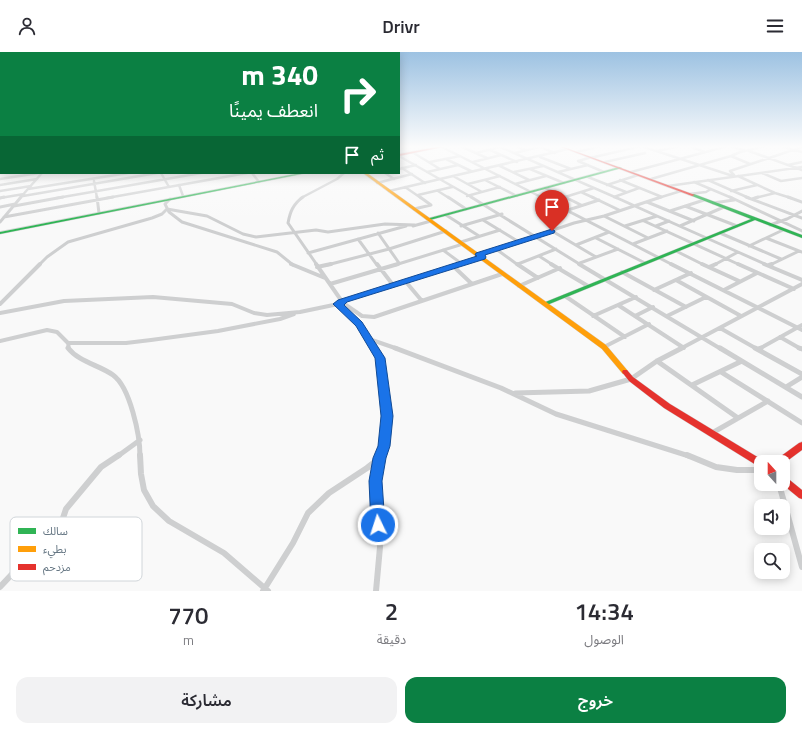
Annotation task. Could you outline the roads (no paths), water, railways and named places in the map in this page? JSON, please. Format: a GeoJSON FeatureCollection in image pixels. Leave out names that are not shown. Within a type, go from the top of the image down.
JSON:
{"type":"FeatureCollection","features":[{"type":"Feature","properties":{"kind":"street"},"geometry":{"type":"LineString","coordinates":[[406,171],[425,183]]}},
{"type":"Feature","properties":{"kind":"street"},"geometry":{"type":"LineString","coordinates":[[389,191],[475,171]]}},
{"type":"Feature","properties":{"kind":"street"},"geometry":{"type":"LineString","coordinates":[[490,171],[802,330]]}},
{"type":"Feature","properties":{"kind":"street"},"geometry":{"type":"LineString","coordinates":[[514,172],[519,171]]}},
{"type":"Feature","properties":{"kind":"street"},"geometry":{"type":"LineString","coordinates":[[535,171],[564,183]]}},
{"type":"Feature","properties":{"kind":"street"},"geometry":{"type":"LineString","coordinates":[[308,253],[358,238],[403,226],[415,225],[466,209],[607,171]]}},
{"type":"Feature","properties":{"kind":"street"},"geometry":{"type":"LineString","coordinates":[[651,179],[678,171]]}},
{"type":"Feature","properties":{"kind":"street"},"geometry":{"type":"LineString","coordinates":[[720,171],[802,202]]}},
{"type":"Feature","properties":{"kind":"street"},"geometry":{"type":"LineString","coordinates":[[730,171],[735,176]]}},
{"type":"Feature","properties":{"kind":"street"},"geometry":{"type":"LineString","coordinates":[[668,186],[775,171]]}},
{"type":"Feature","properties":{"kind":"street"},"geometry":{"type":"LineString","coordinates":[[427,172],[483,205],[502,214],[536,237],[802,397]]}},
{"type":"Feature","properties":{"kind":"street"},"geometry":{"type":"LineString","coordinates":[[514,172],[529,180]]}},
{"type":"Feature","properties":{"kind":"street"},"geometry":{"type":"LineString","coordinates":[[558,172],[802,280]]}},
{"type":"Feature","properties":{"kind":"street"},"geometry":{"type":"LineString","coordinates":[[631,172],[783,230],[801,235]]}},
{"type":"Feature","properties":{"kind":"street"},"geometry":{"type":"LineString","coordinates":[[762,173],[778,181],[802,178]]}},
{"type":"Feature","properties":{"kind":"street"},"geometry":{"type":"LineString","coordinates":[[0,179],[33,174]]}},
{"type":"Feature","properties":{"kind":"street"},"geometry":{"type":"LineString","coordinates":[[0,222],[24,195],[40,174]]}},
{"type":"Feature","properties":{"kind":"street"},"geometry":{"type":"LineString","coordinates":[[28,190],[112,174]]}},
{"type":"Feature","properties":{"kind":"street"},"geometry":{"type":"LineString","coordinates":[[0,198],[151,174]]}},
{"type":"Feature","properties":{"kind":"street"},"geometry":{"type":"LineString","coordinates":[[162,174],[169,187]]}},
{"type":"Feature","properties":{"kind":"street"},"geometry":{"type":"LineString","coordinates":[[0,207],[195,174]]}},
{"type":"Feature","properties":{"kind":"street"},"geometry":{"type":"LineString","coordinates":[[4,217],[241,174]]}},
{"type":"Feature","properties":{"kind":"street"},"geometry":{"type":"LineString","coordinates":[[253,174],[259,182]]}},
{"type":"Feature","properties":{"kind":"street"},"geometry":{"type":"LineString","coordinates":[[0,233],[300,174]]}},
{"type":"Feature","properties":{"kind":"street"},"geometry":{"type":"LineString","coordinates":[[343,174],[333,182],[309,193],[294,204],[289,211],[288,223],[330,284],[341,303],[359,324],[380,358],[387,416],[384,446],[375,481],[380,547],[376,591]]}},
{"type":"Feature","properties":{"kind":"street"},"geometry":{"type":"LineString","coordinates":[[366,174],[481,256],[502,274],[604,347],[631,379],[667,406],[754,460]]}},
{"type":"Feature","properties":{"kind":"street"},"geometry":{"type":"LineString","coordinates":[[386,174],[394,179]]}},
{"type":"Feature","properties":{"kind":"street"},"geometry":{"type":"LineString","coordinates":[[377,183],[412,174]]}},
{"type":"Feature","properties":{"kind":"street"},"geometry":{"type":"LineString","coordinates":[[606,185],[638,175]]}},
{"type":"Feature","properties":{"kind":"street"},"geometry":{"type":"LineString","coordinates":[[453,176],[482,192]]}},
{"type":"Feature","properties":{"kind":"street"},"geometry":{"type":"LineString","coordinates":[[468,184],[500,176]]}},
{"type":"Feature","properties":{"kind":"street"},"geometry":{"type":"LineString","coordinates":[[515,184],[546,176]]}},
{"type":"Feature","properties":{"kind":"street"},"geometry":{"type":"LineString","coordinates":[[588,177],[626,192]]}},
{"type":"Feature","properties":{"kind":"street"},"geometry":{"type":"LineString","coordinates":[[94,178],[96,201],[99,213]]}},
{"type":"Feature","properties":{"kind":"street"},"geometry":{"type":"LineString","coordinates":[[0,185],[37,179]]}},
{"type":"Feature","properties":{"kind":"street"},"geometry":{"type":"LineString","coordinates":[[485,180],[517,196]]}},
{"type":"Feature","properties":{"kind":"street"},"geometry":{"type":"LineString","coordinates":[[620,180],[662,197]]}},
{"type":"Feature","properties":{"kind":"street"},"geometry":{"type":"LineString","coordinates":[[708,180],[751,200],[802,218]]}},
{"type":"Feature","properties":{"kind":"street"},"geometry":{"type":"LineString","coordinates":[[693,182],[781,221],[801,235]]}},
{"type":"Feature","properties":{"kind":"street"},"geometry":{"type":"LineString","coordinates":[[179,185],[183,196]]}},
{"type":"Feature","properties":{"kind":"street"},"geometry":{"type":"LineString","coordinates":[[731,191],[758,185]]}},
{"type":"Feature","properties":{"kind":"street"},"geometry":{"type":"LineString","coordinates":[[0,191],[31,186]]}},
{"type":"Feature","properties":{"kind":"street"},"geometry":{"type":"LineString","coordinates":[[405,187],[431,205],[414,209]]}},
{"type":"Feature","properties":{"kind":"street"},"geometry":{"type":"LineString","coordinates":[[418,195],[452,187]]}},
{"type":"Feature","properties":{"kind":"street"},"geometry":{"type":"LineString","coordinates":[[468,196],[500,187]]}},
{"type":"Feature","properties":{"kind":"street"},"geometry":{"type":"LineString","coordinates":[[545,188],[581,205]]}},
{"type":"Feature","properties":{"kind":"street"},"geometry":{"type":"LineString","coordinates":[[564,197],[594,188]]}},
{"type":"Feature","properties":{"kind":"street"},"geometry":{"type":"LineString","coordinates":[[614,197],[640,188]]}},
{"type":"Feature","properties":{"kind":"street"},"geometry":{"type":"LineString","coordinates":[[689,194],[706,192],[710,189],[725,189]]}},
{"type":"Feature","properties":{"kind":"street"},"geometry":{"type":"LineString","coordinates":[[438,191],[466,209]]}},
{"type":"Feature","properties":{"kind":"street"},"geometry":{"type":"LineString","coordinates":[[0,341],[46,330],[57,332],[62,339],[68,343],[126,343],[218,331],[280,319],[296,313],[341,303],[462,264],[496,249],[536,237],[574,223],[604,216],[681,191]]}},
{"type":"Feature","properties":{"kind":"street"},"geometry":{"type":"LineString","coordinates":[[581,192],[619,210]]}},
{"type":"Feature","properties":{"kind":"street"},"geometry":{"type":"LineString","coordinates":[[713,203],[751,200],[775,193]]}},
{"type":"Feature","properties":{"kind":"street"},"geometry":{"type":"LineString","coordinates":[[170,199],[165,204],[169,212],[182,222],[277,252],[292,264],[326,279]]}},
{"type":"Feature","properties":{"kind":"street"},"geometry":{"type":"LineString","coordinates":[[568,210],[599,200]]}},
{"type":"Feature","properties":{"kind":"street"},"geometry":{"type":"LineString","coordinates":[[670,211],[704,200]]}},
{"type":"Feature","properties":{"kind":"street"},"geometry":{"type":"LineString","coordinates":[[647,202],[694,221]]}},
{"type":"Feature","properties":{"kind":"street"},"geometry":{"type":"LineString","coordinates":[[685,206],[737,226]]}},
{"type":"Feature","properties":{"kind":"street"},"geometry":{"type":"LineString","coordinates":[[680,226],[724,207]]}},
{"type":"Feature","properties":{"kind":"street"},"geometry":{"type":"LineString","coordinates":[[167,208],[172,211],[188,212],[207,216],[247,236],[264,237],[316,230],[328,232],[385,224],[415,225]]}},
{"type":"Feature","properties":{"kind":"street"},"geometry":{"type":"LineString","coordinates":[[0,304],[47,257],[68,242],[152,218],[162,214],[167,208]]}},
{"type":"Feature","properties":{"kind":"street"},"geometry":{"type":"LineString","coordinates":[[770,225],[802,211]]}},
{"type":"Feature","properties":{"kind":"street"},"geometry":{"type":"LineString","coordinates":[[461,226],[502,214]]}},
{"type":"Feature","properties":{"kind":"street"},"geometry":{"type":"LineString","coordinates":[[446,215],[461,226],[479,236]]}},
{"type":"Feature","properties":{"kind":"street"},"geometry":{"type":"LineString","coordinates":[[604,216],[648,238]]}},
{"type":"Feature","properties":{"kind":"street"},"geometry":{"type":"LineString","coordinates":[[625,226],[656,216]]}},
{"type":"Feature","properties":{"kind":"street"},"geometry":{"type":"LineString","coordinates":[[545,304],[754,219]]}},
{"type":"Feature","properties":{"kind":"street"},"geometry":{"type":"LineString","coordinates":[[483,220],[519,242]]}},
{"type":"Feature","properties":{"kind":"street"},"geometry":{"type":"LineString","coordinates":[[644,220],[794,289]]}},
{"type":"Feature","properties":{"kind":"street"},"geometry":{"type":"LineString","coordinates":[[656,226],[669,221]]}},
{"type":"Feature","properties":{"kind":"street"},"geometry":{"type":"LineString","coordinates":[[330,284],[443,250],[479,236],[500,230]]}},
{"type":"Feature","properties":{"kind":"street"},"geometry":{"type":"LineString","coordinates":[[749,246],[783,230]]}},
{"type":"Feature","properties":{"kind":"street"},"geometry":{"type":"LineString","coordinates":[[317,267],[388,249],[446,231]]}},
{"type":"Feature","properties":{"kind":"street"},"geometry":{"type":"LineString","coordinates":[[552,231],[596,257]]}},
{"type":"Feature","properties":{"kind":"street"},"geometry":{"type":"LineString","coordinates":[[633,244],[666,231]]}},
{"type":"Feature","properties":{"kind":"street"},"geometry":{"type":"LineString","coordinates":[[576,245],[609,232]]}},
{"type":"Feature","properties":{"kind":"street"},"geometry":{"type":"LineString","coordinates":[[378,233],[399,263]]}},
{"type":"Feature","properties":{"kind":"street"},"geometry":{"type":"LineString","coordinates":[[720,233],[781,259]]}},
{"type":"Feature","properties":{"kind":"street"},"geometry":{"type":"LineString","coordinates":[[358,238],[393,285]]}},
{"type":"Feature","properties":{"kind":"street"},"geometry":{"type":"LineString","coordinates":[[596,238],[645,263]]}},
{"type":"Feature","properties":{"kind":"street"},"geometry":{"type":"LineString","coordinates":[[766,238],[801,252]]}},
{"type":"Feature","properties":{"kind":"street"},"geometry":{"type":"LineString","coordinates":[[496,249],[538,278]]}},
{"type":"Feature","properties":{"kind":"street"},"geometry":{"type":"LineString","coordinates":[[518,264],[556,249]]}},
{"type":"Feature","properties":{"kind":"street"},"geometry":{"type":"LineString","coordinates":[[580,263],[618,249]]}},
{"type":"Feature","properties":{"kind":"street"},"geometry":{"type":"LineString","coordinates":[[443,250],[462,264]]}},
{"type":"Feature","properties":{"kind":"street"},"geometry":{"type":"LineString","coordinates":[[676,251],[739,281]]}},
{"type":"Feature","properties":{"kind":"street"},"geometry":{"type":"LineString","coordinates":[[709,267],[738,252]]}},
{"type":"Feature","properties":{"kind":"street"},"geometry":{"type":"LineString","coordinates":[[769,265],[801,252]]}},
{"type":"Feature","properties":{"kind":"street"},"geometry":{"type":"LineString","coordinates":[[539,256],[588,286]]}},
{"type":"Feature","properties":{"kind":"street"},"geometry":{"type":"LineString","coordinates":[[453,266],[472,284]]}},
{"type":"Feature","properties":{"kind":"street"},"geometry":{"type":"LineString","coordinates":[[519,286],[560,268]]}},
{"type":"Feature","properties":{"kind":"street"},"geometry":{"type":"LineString","coordinates":[[622,272],[686,307]]}},
{"type":"Feature","properties":{"kind":"street"},"geometry":{"type":"LineString","coordinates":[[724,290],[757,272]]}},
{"type":"Feature","properties":{"kind":"street"},"geometry":{"type":"LineString","coordinates":[[654,290],[691,273]]}},
{"type":"Feature","properties":{"kind":"street"},"geometry":{"type":"LineString","coordinates":[[341,303],[362,316],[369,318],[502,274]]}},
{"type":"Feature","properties":{"kind":"street"},"geometry":{"type":"LineString","coordinates":[[676,280],[741,316]]}},
{"type":"Feature","properties":{"kind":"street"},"geometry":{"type":"LineString","coordinates":[[406,282],[422,301]]}},
{"type":"Feature","properties":{"kind":"street"},"geometry":{"type":"LineString","coordinates":[[513,394],[589,391],[631,379],[657,361],[802,284]]}},
{"type":"Feature","properties":{"kind":"street"},"geometry":{"type":"LineString","coordinates":[[565,296],[625,336]]}},
{"type":"Feature","properties":{"kind":"street"},"geometry":{"type":"LineString","coordinates":[[0,313],[64,301],[153,297],[232,304],[238,305],[256,314],[296,313]]}},
{"type":"Feature","properties":{"kind":"street"},"geometry":{"type":"LineString","coordinates":[[593,316],[636,297]]}},
{"type":"Feature","properties":{"kind":"street"},"geometry":{"type":"LineString","coordinates":[[667,316],[706,297]]}},
{"type":"Feature","properties":{"kind":"street"},"geometry":{"type":"LineString","coordinates":[[618,305],[684,348]]}},
{"type":"Feature","properties":{"kind":"street"},"geometry":{"type":"LineString","coordinates":[[635,316],[653,307]]}},
{"type":"Feature","properties":{"kind":"street"},"geometry":{"type":"LineString","coordinates":[[604,347],[648,324]]}},
{"type":"Feature","properties":{"kind":"street"},"geometry":{"type":"LineString","coordinates":[[758,349],[802,325]]}},
{"type":"Feature","properties":{"kind":"street"},"geometry":{"type":"LineString","coordinates":[[720,328],[802,376],[786,387]]}},
{"type":"Feature","properties":{"kind":"street"},"geometry":{"type":"LineString","coordinates":[[780,337],[802,349]]}},
{"type":"Feature","properties":{"kind":"street"},"geometry":{"type":"LineString","coordinates":[[369,339],[408,352],[513,394],[556,414],[688,455],[716,467],[737,470],[754,470]]}},
{"type":"Feature","properties":{"kind":"street"},"geometry":{"type":"LineString","coordinates":[[68,343],[68,347],[73,354],[114,376],[128,397],[140,440],[144,490],[153,506],[169,521],[224,552],[266,590],[308,513],[329,493],[380,458]]}},
{"type":"Feature","properties":{"kind":"street"},"geometry":{"type":"LineString","coordinates":[[657,361],[738,418]]}},
{"type":"Feature","properties":{"kind":"street"},"geometry":{"type":"LineString","coordinates":[[692,385],[742,361]]}},
{"type":"Feature","properties":{"kind":"street"},"geometry":{"type":"LineString","coordinates":[[721,372],[802,423]]}},
{"type":"Feature","properties":{"kind":"street"},"geometry":{"type":"LineString","coordinates":[[712,433],[768,401]]}},
{"type":"Feature","properties":{"kind":"street"},"geometry":{"type":"LineString","coordinates":[[63,517],[66,509],[101,466],[140,440]]}},
{"type":"Feature","properties":{"kind":"street"},"geometry":{"type":"LineString","coordinates":[[789,455],[802,445]]}},
{"type":"Feature","properties":{"kind":"street"},"geometry":{"type":"LineString","coordinates":[[790,486],[802,495]]}},
{"type":"Feature","properties":{"kind":"street"},"geometry":{"type":"LineString","coordinates":[[781,491],[802,567]]}},
{"type":"Feature","properties":{"kind":"street"},"geometry":{"type":"LineString","coordinates":[[0,587],[10,576]]}}]}
